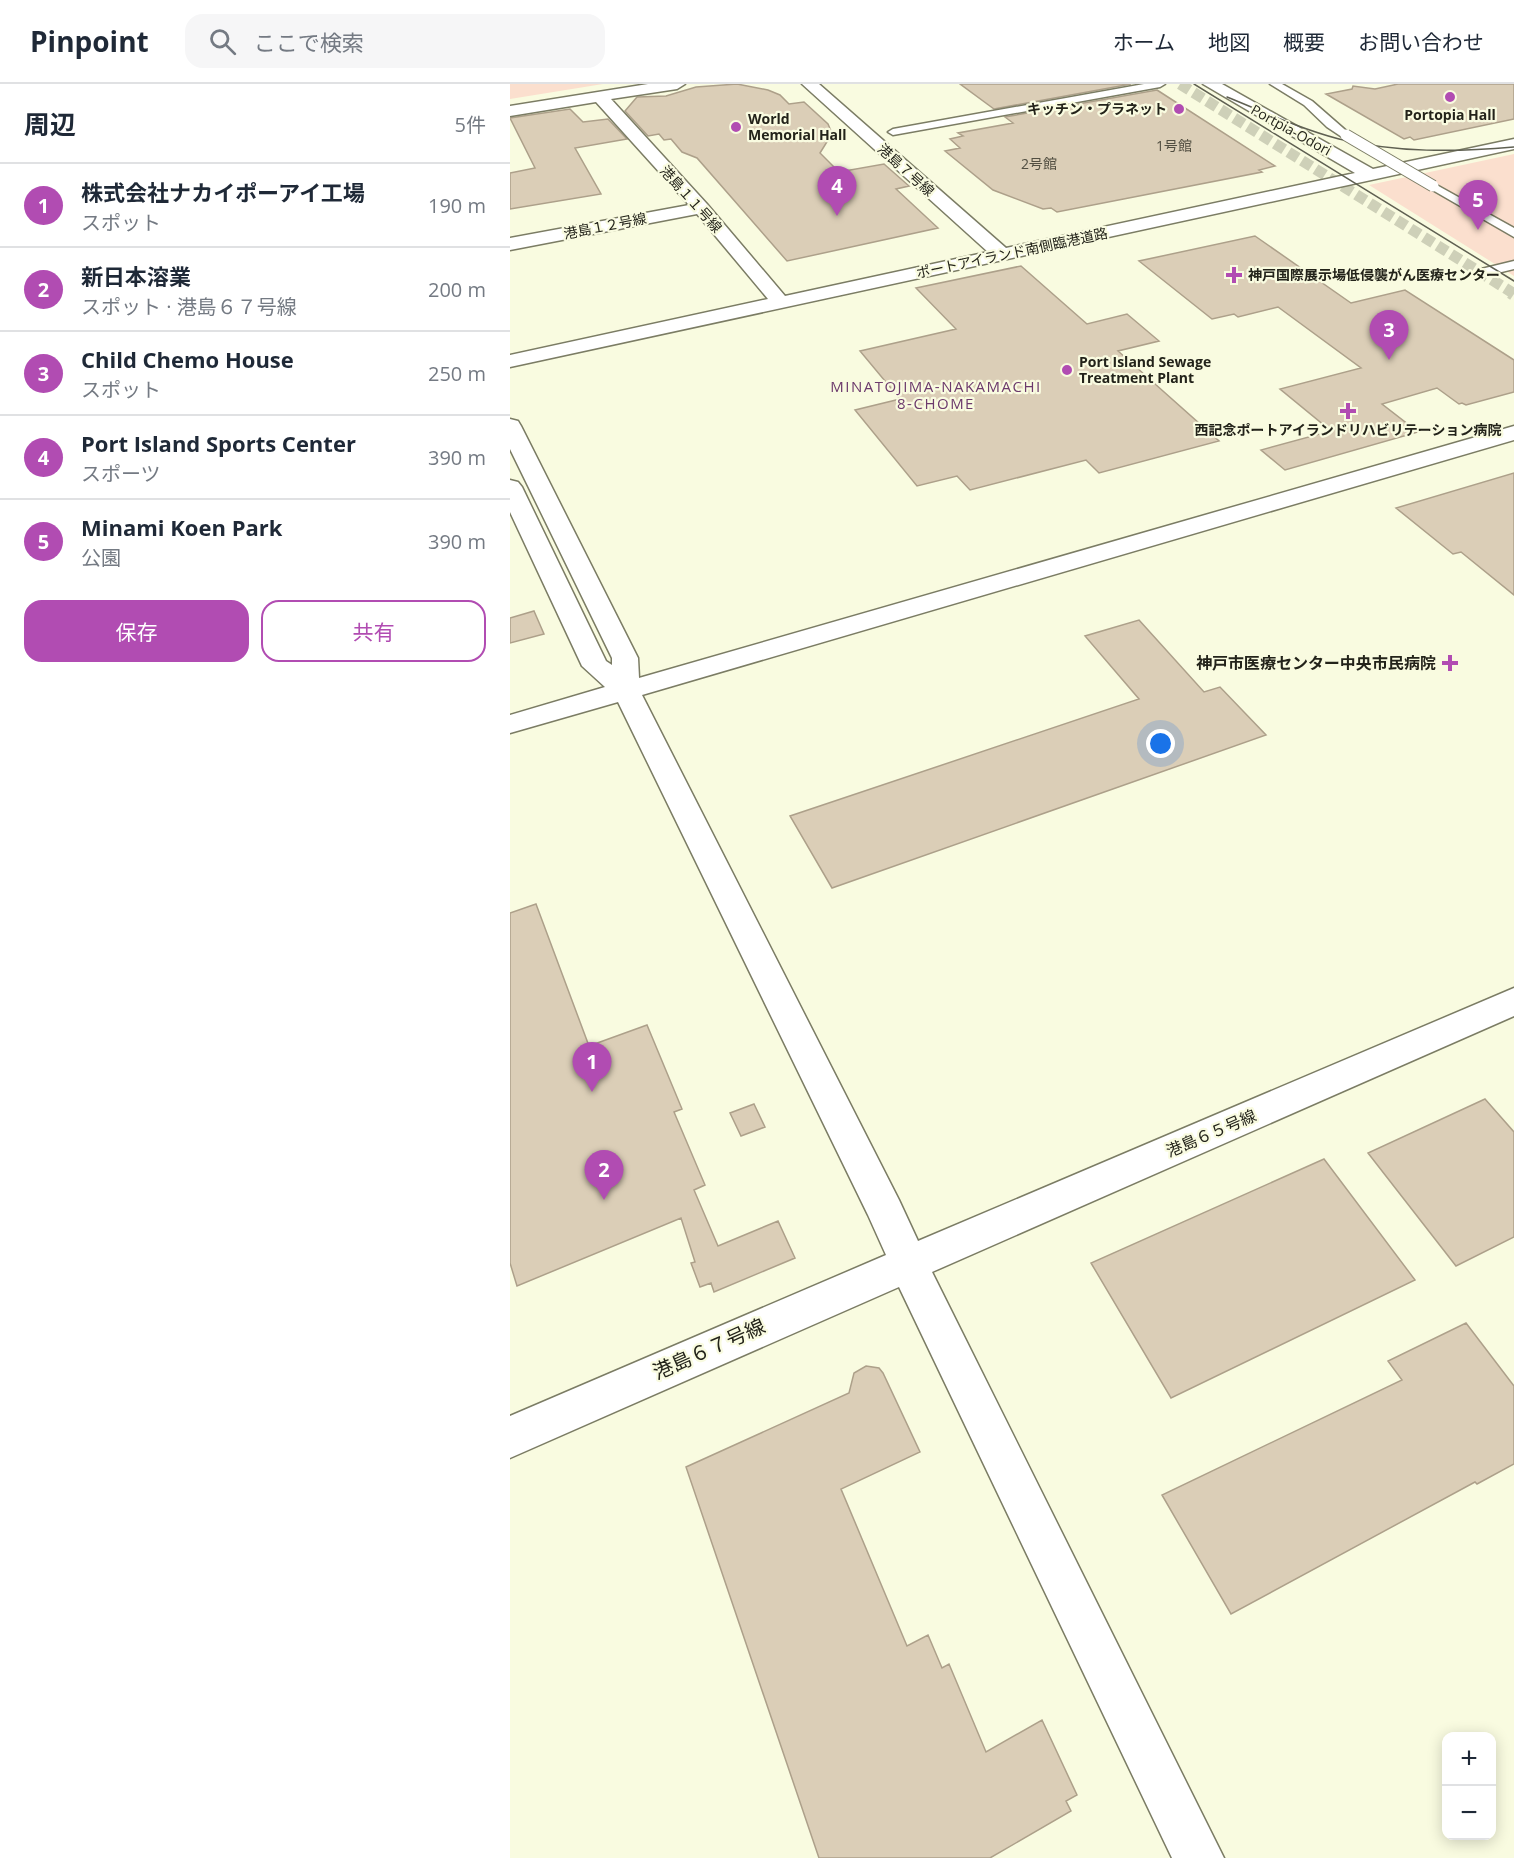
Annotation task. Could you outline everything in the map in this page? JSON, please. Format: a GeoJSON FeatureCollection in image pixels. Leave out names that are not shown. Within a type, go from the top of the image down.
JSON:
{"type":"FeatureCollection","features":[{"type":"Feature","properties":{"kind":"street"},"geometry":{"type":"LineString","coordinates":[[510,111],[677,84]]}},
{"type":"Feature","properties":{"kind":"street","name":"港島７号線"},"geometry":{"type":"LineString","coordinates":[[810,84],[1002,255]]}},
{"type":"Feature","properties":{"kind":"street"},"geometry":{"type":"LineString","coordinates":[[893,132],[1160,84]]}},
{"type":"Feature","properties":{"kind":"street","name":"Portpia-Odori"},"geometry":{"type":"LineString","coordinates":[[1211,84],[1371,176]]}},
{"type":"Feature","properties":{"kind":"street"},"geometry":{"type":"LineString","coordinates":[[1275,84],[1308,104],[1346,135],[1514,233]]}},
{"type":"Feature","properties":{"kind":"street","name":"港島１１号線"},"geometry":{"type":"LineString","coordinates":[[600,97],[701,208],[775,296]]}},
{"type":"Feature","properties":{"kind":"street","name":"港島７号線"},"geometry":{"type":"LineString","coordinates":[[877,118],[908,146]]}},
{"type":"Feature","properties":{"kind":"street","name":"ポートアイランド南側臨港道路"},"geometry":{"type":"LineString","coordinates":[[510,361],[987,242],[1514,131]]}},
{"type":"Feature","properties":{"kind":"street","name":"ポートアイランド南側臨港道路"},"geometry":{"type":"LineString","coordinates":[[510,344],[1028,250],[1514,144]]}},
{"type":"Feature","properties":{"kind":"street","name":"港島１２号線"},"geometry":{"type":"LineString","coordinates":[[510,244],[701,208]]}},
{"type":"Feature","properties":{"kind":"street"},"geometry":{"type":"LineString","coordinates":[[1012,237],[1028,250]]}},
{"type":"Feature","properties":{"kind":"street"},"geometry":{"type":"LineString","coordinates":[[1481,273],[1514,264]]}},
{"type":"Feature","properties":{"kind":"street"},"geometry":{"type":"LineString","coordinates":[[510,426],[625,658],[625,689]]}},
{"type":"Feature","properties":{"kind":"street"},"geometry":{"type":"LineString","coordinates":[[510,724],[1514,433]]}},
{"type":"Feature","properties":{"kind":"street"},"geometry":{"type":"LineString","coordinates":[[510,487],[595,666],[625,689],[886,1212],[931,1316],[1199,1858]]}},
{"type":"Feature","properties":{"kind":"street","name":"港島６５号線"},"geometry":{"type":"LineString","coordinates":[[908,1263],[1514,1001]]}},
{"type":"Feature","properties":{"kind":"street","name":"港島６７号線"},"geometry":{"type":"LineString","coordinates":[[510,1437],[908,1263]]}},
{"type":"Feature","properties":{"kind":"shaded area"},"geometry":{"type":"Polygon","coordinates":[[[510,84],[603,84],[510,99],[510,84]]]}},
{"type":"Feature","properties":{"kind":"shaded area"},"geometry":{"type":"Polygon","coordinates":[[[1514,154],[1514,276],[1369,185],[1514,154]]]}},
{"type":"Feature","properties":{"kind":"building"},"geometry":{"type":"Polygon","coordinates":[[[737,84],[768,90],[780,95],[789,104],[804,102],[828,124],[831,131],[830,137],[820,153],[839,172],[884,164],[909,186],[896,189],[938,228],[787,261],[697,158],[682,152],[671,139],[664,140],[659,134],[648,136],[625,111],[637,97],[666,96],[696,87],[737,84]]]}},
{"type":"Feature","properties":{"kind":"building"},"geometry":{"type":"Polygon","coordinates":[[[960,84],[1131,84],[994,109],[960,84]]]}},
{"type":"Feature","properties":{"kind":"building"},"geometry":{"type":"Polygon","coordinates":[[[1398,84],[1514,84],[1514,119],[1414,140],[1410,137],[1404,139],[1326,94],[1352,89],[1353,86],[1375,89],[1398,84]]]}},
{"type":"Feature","properties":{"kind":"building"},"geometry":{"type":"Polygon","coordinates":[[[1157,90],[1275,166],[1259,170],[1262,172],[1057,212],[1051,208],[1043,209],[993,190],[945,151],[960,148],[950,139],[963,136],[958,133],[1013,123],[1005,117],[1157,90]]]}},
{"type":"Feature","properties":{"kind":"building"},"geometry":{"type":"Polygon","coordinates":[[[570,109],[583,122],[608,119],[627,139],[575,148],[601,194],[510,209],[510,173],[535,168],[510,118],[570,109]]]}},
{"type":"Feature","properties":{"kind":"building"},"geometry":{"type":"Polygon","coordinates":[[[1255,236],[1351,303],[1405,290],[1514,360],[1514,392],[1466,405],[1459,404],[1437,388],[1382,404],[1418,432],[1285,470],[1261,450],[1331,431],[1280,389],[1361,368],[1278,307],[1238,317],[1234,314],[1212,319],[1139,261],[1255,236]]]}},
{"type":"Feature","properties":{"kind":"building"},"geometry":{"type":"Polygon","coordinates":[[[1021,266],[1087,324],[1127,314],[1159,341],[1118,351],[1219,441],[1099,473],[1086,460],[970,490],[957,476],[917,486],[855,410],[900,399],[860,351],[956,329],[916,288],[1021,266]]]}},
{"type":"Feature","properties":{"kind":"building"},"geometry":{"type":"Polygon","coordinates":[[[1514,473],[1514,595],[1461,552],[1453,554],[1396,508],[1514,473]]]}},
{"type":"Feature","properties":{"kind":"building"},"geometry":{"type":"Polygon","coordinates":[[[534,611],[544,634],[510,643],[510,618],[534,611]]]}},
{"type":"Feature","properties":{"kind":"building"},"geometry":{"type":"Polygon","coordinates":[[[1139,620],[1204,692],[1220,687],[1266,735],[832,888],[790,816],[1139,699],[1085,636],[1139,620]]]}},
{"type":"Feature","properties":{"kind":"building"},"geometry":{"type":"Polygon","coordinates":[[[536,904],[589,1046],[647,1025],[682,1109],[674,1112],[705,1185],[694,1190],[718,1246],[778,1221],[795,1258],[714,1292],[711,1283],[700,1287],[691,1263],[695,1262],[681,1218],[517,1286],[510,1263],[510,913],[536,904]]]}},
{"type":"Feature","properties":{"kind":"building"},"geometry":{"type":"Polygon","coordinates":[[[1485,1099],[1514,1132],[1514,1237],[1456,1266],[1368,1153],[1485,1099]]]}},
{"type":"Feature","properties":{"kind":"building"},"geometry":{"type":"Polygon","coordinates":[[[754,1104],[765,1127],[741,1136],[730,1113],[754,1104]]]}},
{"type":"Feature","properties":{"kind":"building"},"geometry":{"type":"Polygon","coordinates":[[[1324,1159],[1415,1280],[1171,1398],[1091,1263],[1324,1159]]]}},
{"type":"Feature","properties":{"kind":"building"},"geometry":{"type":"Polygon","coordinates":[[[1466,1323],[1514,1386],[1514,1464],[1477,1484],[1475,1482],[1231,1614],[1162,1495],[1402,1380],[1388,1361],[1466,1323]]]}},
{"type":"Feature","properties":{"kind":"building"},"geometry":{"type":"Polygon","coordinates":[[[866,1366],[879,1368],[883,1373],[920,1452],[841,1489],[907,1646],[928,1635],[942,1668],[949,1664],[986,1752],[1042,1720],[1077,1795],[1066,1801],[1071,1811],[990,1858],[819,1858],[686,1467],[849,1393],[854,1373],[866,1366]]]}},
{"type":"Feature","properties":{"kind":"tunnel"},"geometry":{"type":"LineString","coordinates":[[1180,84],[1513,293]]}},
{"type":"Feature","properties":{"kind":"tram line"},"geometry":{"type":"LineString","coordinates":[[1194,84],[1514,281]]}},
{"type":"Feature","properties":{"kind":"tram line"},"geometry":{"type":"LineString","coordinates":[[1227,97],[1311,130],[1361,144],[1426,150],[1514,147]]}},
{"type":"Feature","properties":{"kind":"place","name":"Portopia Hall"},"geometry":{"type":"Point","coordinates":[1450,97]}},
{"type":"Feature","properties":{"kind":"place","name":"キッチン・プラネット"},"geometry":{"type":"Point","coordinates":[1179,109]}},
{"type":"Feature","properties":{"kind":"place","name":"World Memorial Hall"},"geometry":{"type":"Point","coordinates":[736,127]}},
{"type":"Feature","properties":{"kind":"place","name":"Port Island Sports Center"},"geometry":{"type":"Point","coordinates":[837,216]}},
{"type":"Feature","properties":{"kind":"place","name":"Minami Koen Park"},"geometry":{"type":"Point","coordinates":[1478,230]}},
{"type":"Feature","properties":{"kind":"place","name":"神戸国際展示場低侵襲がん医療センター"},"geometry":{"type":"Point","coordinates":[1234,275]}},
{"type":"Feature","properties":{"kind":"place","name":"Child Chemo House"},"geometry":{"type":"Point","coordinates":[1389,360]}},
{"type":"Feature","properties":{"kind":"place","name":"Port Island Sewage Treatment Plant"},"geometry":{"type":"Point","coordinates":[1067,370]}},
{"type":"Feature","properties":{"kind":"place","name":"西記念ポートアイランドリハビリテーション病院"},"geometry":{"type":"Point","coordinates":[1348,411]}},
{"type":"Feature","properties":{"kind":"place","name":"神戸市医療センター中央市民病院"},"geometry":{"type":"Point","coordinates":[1450,663]}},
{"type":"Feature","properties":{"kind":"place","name":"株式会社ナカイポーアイ工場"},"geometry":{"type":"Point","coordinates":[592,1092]}},
{"type":"Feature","properties":{"kind":"place","name":"新日本溶業"},"geometry":{"type":"Point","coordinates":[604,1200]}},
{"type":"Feature","properties":{"kind":"district","name":"MINATOJIMA-NAKAMACHI 8-CHOME"},"geometry":{"type":"Point","coordinates":[936,396]}}]}
